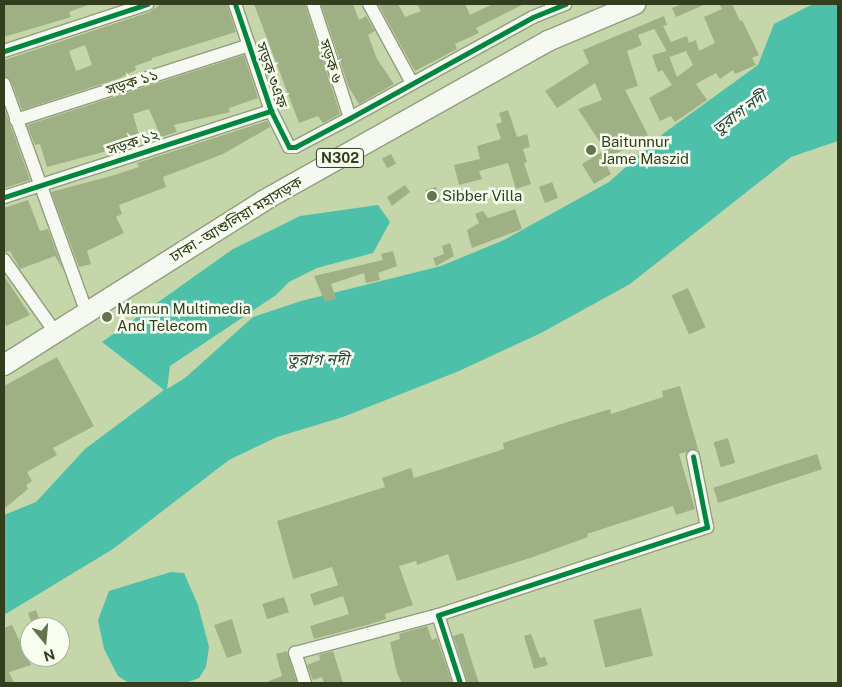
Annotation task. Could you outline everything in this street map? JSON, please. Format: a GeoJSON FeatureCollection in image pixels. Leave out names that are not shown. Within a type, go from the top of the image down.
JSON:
{"type":"FeatureCollection","features":[{"type":"Feature","properties":{"kind":"highway","name":"ঢাকা - আশুলিয়া মহাসড়ক"},"geometry":{"type":"LineString","coordinates":[[4,365],[263,200],[548,41],[635,4]]}},
{"type":"Feature","properties":{"kind":"highway","name":"N302"},"geometry":{"type":"LineString","coordinates":[[4,358],[55,332]]}},
{"type":"Feature","properties":{"kind":"street"},"geometry":{"type":"LineString","coordinates":[[4,51],[147,4]]}},
{"type":"Feature","properties":{"kind":"street","name":"সড়ক ৩এফ"},"geometry":{"type":"LineString","coordinates":[[236,4],[270,111],[285,143],[295,146],[350,118]]}},
{"type":"Feature","properties":{"kind":"street","name":"সড়ক ৬"},"geometry":{"type":"LineString","coordinates":[[313,4],[350,118]]}},
{"type":"Feature","properties":{"kind":"street"},"geometry":{"type":"LineString","coordinates":[[369,4],[412,82]]}},
{"type":"Feature","properties":{"kind":"street"},"geometry":{"type":"LineString","coordinates":[[350,118],[412,82],[533,17],[565,4]]}},
{"type":"Feature","properties":{"kind":"street","name":"সড়ক ১১"},"geometry":{"type":"LineString","coordinates":[[16,120],[249,45]]}},
{"type":"Feature","properties":{"kind":"street"},"geometry":{"type":"LineString","coordinates":[[4,84],[39,186],[58,229],[86,312]]}},
{"type":"Feature","properties":{"kind":"street","name":"সড়ক ১২"},"geometry":{"type":"LineString","coordinates":[[4,197],[270,111]]}},
{"type":"Feature","properties":{"kind":"street"},"geometry":{"type":"LineString","coordinates":[[4,260],[55,332]]}},
{"type":"Feature","properties":{"kind":"street"},"geometry":{"type":"LineString","coordinates":[[305,683],[295,653],[438,615],[707,527],[693,456]]}},
{"type":"Feature","properties":{"kind":"street"},"geometry":{"type":"LineString","coordinates":[[438,615],[460,683]]}},
{"type":"Feature","properties":{"kind":"water","name":"তুরাগ নদী"},"geometry":{"type":"Polygon","coordinates":[[[813,4],[838,4],[838,141],[791,157],[630,284],[541,333],[459,371],[343,417],[277,437],[229,460],[113,549],[4,615],[4,515],[36,502],[85,449],[164,390],[102,342],[233,249],[300,216],[378,205],[390,222],[373,253],[317,268],[289,282],[276,295],[170,366],[167,389],[185,378],[253,317],[301,301],[441,266],[504,240],[609,182],[664,133],[758,65],[774,24],[813,4]]]}},
{"type":"Feature","properties":{"kind":"water"},"geometry":{"type":"Polygon","coordinates":[[[171,572],[184,573],[198,605],[209,647],[206,667],[199,678],[186,683],[129,683],[118,676],[104,649],[98,620],[109,591],[171,572]]]}},
{"type":"Feature","properties":{"kind":"building"},"geometry":{"type":"Polygon","coordinates":[[[4,4],[88,5],[69,12],[71,17],[4,37],[4,4]]]}},
{"type":"Feature","properties":{"kind":"building"},"geometry":{"type":"Polygon","coordinates":[[[161,4],[227,4],[236,32],[152,58],[152,60],[135,66],[136,70],[120,78],[22,110],[11,81],[4,76],[4,60],[150,12],[161,4]],[[85,45],[69,51],[76,71],[92,65],[85,45]]]}},
{"type":"Feature","properties":{"kind":"building"},"geometry":{"type":"Polygon","coordinates":[[[254,4],[305,4],[340,114],[323,123],[318,116],[299,123],[254,4]]]}},
{"type":"Feature","properties":{"kind":"building"},"geometry":{"type":"Polygon","coordinates":[[[321,4],[353,4],[359,20],[366,16],[375,31],[368,35],[377,59],[394,84],[359,104],[349,88],[321,4]]]}},
{"type":"Feature","properties":{"kind":"building"},"geometry":{"type":"Polygon","coordinates":[[[378,4],[398,4],[405,17],[421,11],[417,4],[465,4],[470,15],[493,4],[524,4],[476,28],[479,33],[455,44],[457,49],[415,71],[378,4]]]}},
{"type":"Feature","properties":{"kind":"building"},"geometry":{"type":"Polygon","coordinates":[[[682,4],[706,4],[676,17],[672,8],[682,4]]]}},
{"type":"Feature","properties":{"kind":"building"},"geometry":{"type":"Polygon","coordinates":[[[719,4],[732,4],[759,55],[752,58],[756,65],[735,74],[733,70],[720,79],[716,73],[696,84],[707,100],[675,122],[671,116],[660,121],[649,98],[672,85],[662,70],[658,72],[652,55],[667,51],[654,29],[638,35],[642,45],[627,51],[638,86],[625,90],[648,135],[604,161],[611,174],[594,184],[582,164],[605,150],[578,109],[602,100],[595,83],[557,108],[545,91],[589,63],[583,50],[664,16],[667,25],[663,26],[671,42],[687,36],[689,43],[696,40],[699,51],[715,43],[704,17],[722,9],[719,4]],[[686,51],[670,57],[668,53],[677,77],[693,65],[686,51]]]}},
{"type":"Feature","properties":{"kind":"building"},"geometry":{"type":"Polygon","coordinates":[[[244,55],[258,98],[229,108],[230,112],[174,125],[177,132],[161,137],[149,109],[133,114],[141,142],[47,167],[40,144],[35,145],[27,125],[244,55]]]}},
{"type":"Feature","properties":{"kind":"building"},"geometry":{"type":"Polygon","coordinates":[[[4,107],[30,180],[4,188],[4,107]]]}},
{"type":"Feature","properties":{"kind":"building"},"geometry":{"type":"Polygon","coordinates":[[[508,110],[517,137],[527,134],[530,147],[523,149],[527,162],[524,163],[531,184],[516,189],[508,163],[479,171],[482,179],[459,185],[454,165],[480,159],[477,146],[501,139],[496,124],[502,122],[499,113],[508,110]]]}},
{"type":"Feature","properties":{"kind":"building"},"geometry":{"type":"Polygon","coordinates":[[[267,121],[270,127],[223,154],[163,177],[166,187],[119,205],[122,214],[116,217],[124,233],[87,251],[91,264],[79,267],[51,192],[139,167],[137,163],[267,121]]]}},
{"type":"Feature","properties":{"kind":"building"},"geometry":{"type":"Polygon","coordinates":[[[391,154],[396,164],[387,168],[382,159],[391,154]]]}},
{"type":"Feature","properties":{"kind":"building"},"geometry":{"type":"Polygon","coordinates":[[[552,182],[558,198],[545,203],[539,187],[552,182]]]}},
{"type":"Feature","properties":{"kind":"building"},"geometry":{"type":"Polygon","coordinates":[[[405,185],[410,192],[392,206],[387,197],[405,185]]]}},
{"type":"Feature","properties":{"kind":"building","name":"Sibber Villa"},"geometry":{"type":"Polygon","coordinates":[[[436,187],[440,201],[430,204],[425,190],[436,187]]]}},
{"type":"Feature","properties":{"kind":"building"},"geometry":{"type":"Polygon","coordinates":[[[28,200],[40,231],[48,229],[63,270],[55,256],[20,269],[10,251],[4,252],[4,208],[28,200]]]}},
{"type":"Feature","properties":{"kind":"building"},"geometry":{"type":"Polygon","coordinates":[[[515,209],[522,229],[472,248],[467,230],[479,223],[475,214],[483,211],[488,218],[515,209]]]}},
{"type":"Feature","properties":{"kind":"building"},"geometry":{"type":"Polygon","coordinates":[[[450,243],[454,256],[436,266],[433,258],[444,254],[442,246],[450,243]]]}},
{"type":"Feature","properties":{"kind":"building"},"geometry":{"type":"Polygon","coordinates":[[[393,251],[397,266],[378,273],[380,280],[366,283],[364,273],[331,284],[336,298],[325,302],[314,276],[383,260],[381,254],[393,251]]]}},
{"type":"Feature","properties":{"kind":"building"},"geometry":{"type":"Polygon","coordinates":[[[4,276],[30,315],[6,326],[4,321],[4,276]]]}},
{"type":"Feature","properties":{"kind":"building"},"geometry":{"type":"Polygon","coordinates":[[[688,288],[705,327],[689,335],[672,295],[688,288]]]}},
{"type":"Feature","properties":{"kind":"building"},"geometry":{"type":"Polygon","coordinates":[[[57,357],[94,426],[53,448],[57,455],[27,472],[32,481],[26,485],[28,489],[4,509],[4,386],[57,357]]]}},
{"type":"Feature","properties":{"kind":"building"},"geometry":{"type":"Polygon","coordinates":[[[680,386],[698,449],[679,454],[695,509],[676,515],[673,506],[587,534],[588,537],[533,557],[457,581],[448,554],[417,565],[416,561],[399,566],[413,605],[385,614],[386,619],[314,639],[310,626],[349,614],[343,596],[314,606],[310,594],[338,585],[332,567],[293,579],[277,521],[385,487],[382,478],[411,468],[414,478],[504,449],[503,443],[561,424],[610,409],[611,414],[663,397],[662,391],[680,386]]]}},
{"type":"Feature","properties":{"kind":"building"},"geometry":{"type":"Polygon","coordinates":[[[728,438],[735,463],[721,467],[714,442],[728,438]]]}},
{"type":"Feature","properties":{"kind":"building"},"geometry":{"type":"Polygon","coordinates":[[[817,454],[822,469],[718,503],[713,488],[817,454]]]}},
{"type":"Feature","properties":{"kind":"building"},"geometry":{"type":"Polygon","coordinates":[[[284,597],[289,612],[267,619],[262,604],[284,597]]]}},
{"type":"Feature","properties":{"kind":"building"},"geometry":{"type":"Polygon","coordinates":[[[641,608],[653,656],[605,667],[593,620],[641,608]]]}},
{"type":"Feature","properties":{"kind":"building"},"geometry":{"type":"Polygon","coordinates":[[[36,610],[38,617],[29,617],[28,613],[36,610]]]}},
{"type":"Feature","properties":{"kind":"building"},"geometry":{"type":"Polygon","coordinates":[[[232,619],[242,653],[227,658],[214,625],[232,619]]]}},
{"type":"Feature","properties":{"kind":"building"},"geometry":{"type":"Polygon","coordinates":[[[12,625],[20,642],[20,667],[25,667],[9,672],[14,683],[4,683],[4,628],[12,625]]]}},
{"type":"Feature","properties":{"kind":"building"},"geometry":{"type":"Polygon","coordinates":[[[427,626],[432,640],[437,638],[452,683],[402,683],[397,673],[390,642],[400,639],[399,634],[427,626]]]}},
{"type":"Feature","properties":{"kind":"building"},"geometry":{"type":"Polygon","coordinates":[[[463,633],[479,683],[468,683],[453,636],[463,633]]]}},
{"type":"Feature","properties":{"kind":"building"},"geometry":{"type":"Polygon","coordinates":[[[531,634],[540,658],[545,657],[548,665],[534,669],[524,636],[531,634]]]}},
{"type":"Feature","properties":{"kind":"building"},"geometry":{"type":"Polygon","coordinates":[[[287,651],[297,683],[264,683],[282,676],[276,654],[287,651]]]}},
{"type":"Feature","properties":{"kind":"building"},"geometry":{"type":"Polygon","coordinates":[[[333,651],[343,683],[324,683],[322,677],[313,680],[307,665],[320,660],[319,655],[333,651]]]}},
{"type":"Feature","properties":{"kind":"cycle path"},"geometry":{"type":"LineString","coordinates":[[4,51],[147,4]]}},
{"type":"Feature","properties":{"kind":"cycle path"},"geometry":{"type":"LineString","coordinates":[[235,4],[271,111],[289,147],[295,147],[350,118],[533,17],[565,4]]}},
{"type":"Feature","properties":{"kind":"cycle path"},"geometry":{"type":"LineString","coordinates":[[4,197],[271,111]]}},
{"type":"Feature","properties":{"kind":"cycle path"},"geometry":{"type":"LineString","coordinates":[[460,683],[438,615],[707,527],[693,456]]}},
{"type":"Feature","properties":{"kind":"place","name":"Baitunnur Jame Maszid"},"geometry":{"type":"Point","coordinates":[591,150]}},
{"type":"Feature","properties":{"kind":"place","name":"Sibber Villa"},"geometry":{"type":"Point","coordinates":[432,196]}},
{"type":"Feature","properties":{"kind":"place","name":"Mamun Multimedia And Telecom"},"geometry":{"type":"Point","coordinates":[107,317]}}]}
